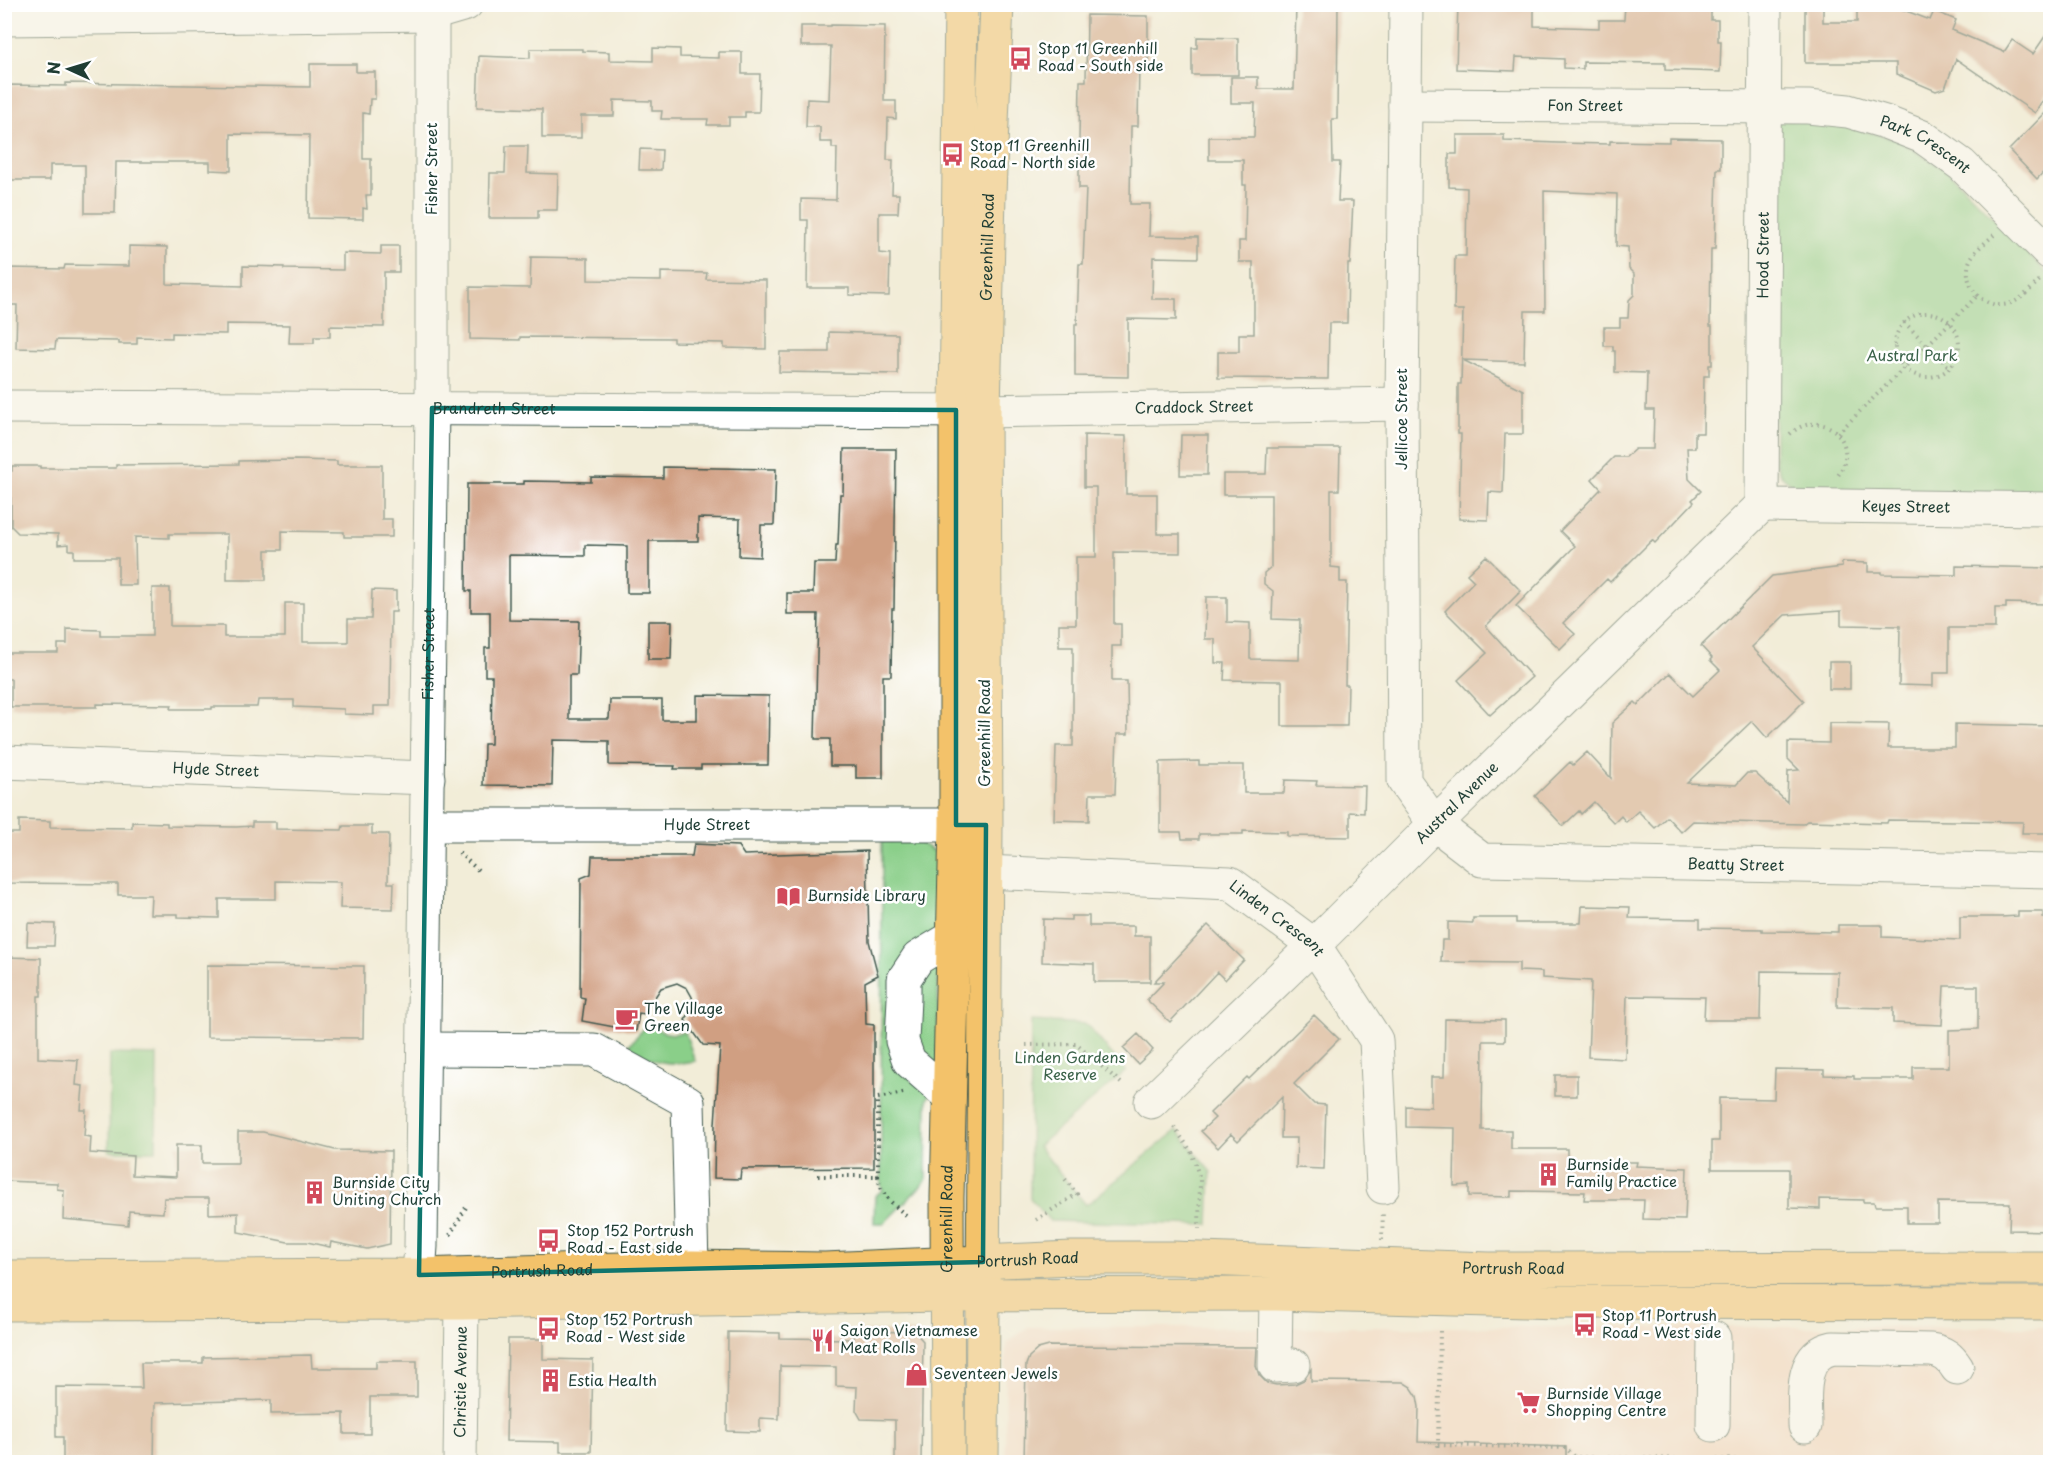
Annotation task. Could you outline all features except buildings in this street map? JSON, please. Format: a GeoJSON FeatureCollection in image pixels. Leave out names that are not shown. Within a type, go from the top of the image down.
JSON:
{"type":"FeatureCollection","features":[{"type":"Feature","properties":{"kind":"main road","name":"Greenhill Road"},"geometry":{"type":"LineString","coordinates":[[948,1462],[948,1095],[953,938],[971,825],[970,410],[961,4]]}},
{"type":"Feature","properties":{"kind":"main road","name":"Greenhill Road"},"geometry":{"type":"LineString","coordinates":[[970,410],[989,194],[997,4]]}},
{"type":"Feature","properties":{"kind":"main road","name":"Greenhill Road"},"geometry":{"type":"LineString","coordinates":[[971,825],[985,872],[982,1462]]}},
{"type":"Feature","properties":{"kind":"main road","name":"Portrush Road"},"geometry":{"type":"LineString","coordinates":[[4,1277],[412,1289],[462,1303],[947,1279],[983,1262],[1060,1258],[1173,1258],[1489,1269],[2050,1268]]}},
{"type":"Feature","properties":{"kind":"main road","name":"Portrush Road"},"geometry":{"type":"LineString","coordinates":[[4,1304],[412,1289],[692,1267],[825,1269],[947,1279],[982,1295],[1276,1294],[1557,1302],[2050,1303]]}},
{"type":"Feature","properties":{"kind":"street"},"geometry":{"type":"LineString","coordinates":[[4,20],[432,10],[466,4]]}},
{"type":"Feature","properties":{"kind":"street","name":"Jellicoe Street"},"geometry":{"type":"LineString","coordinates":[[1406,4],[1402,404],[1404,781],[1435,824]]}},
{"type":"Feature","properties":{"kind":"street","name":"Hood Street"},"geometry":{"type":"LineString","coordinates":[[1762,505],[1765,4]]}},
{"type":"Feature","properties":{"kind":"street","name":"Fisher Street"},"geometry":{"type":"LineString","coordinates":[[412,1289],[422,1246],[432,408],[432,10]]}},
{"type":"Feature","properties":{"kind":"street","name":"Fon Street"},"geometry":{"type":"LineString","coordinates":[[1405,105],[1764,107]]}},
{"type":"Feature","properties":{"kind":"street","name":"Park Crescent"},"geometry":{"type":"LineString","coordinates":[[1764,107],[1808,107],[1848,111],[1886,122],[1923,137],[1962,165],[2046,248]]}},
{"type":"Feature","properties":{"kind":"street","name":"Craddock Street"},"geometry":{"type":"LineString","coordinates":[[970,410],[1402,404]]}},
{"type":"Feature","properties":{"kind":"street","name":"Brandreth Street"},"geometry":{"type":"LineString","coordinates":[[4,407],[970,410]]}},
{"type":"Feature","properties":{"kind":"street","name":"Austral Avenue"},"geometry":{"type":"LineString","coordinates":[[1151,1102],[1762,505]]}},
{"type":"Feature","properties":{"kind":"street","name":"Keyes Street"},"geometry":{"type":"LineString","coordinates":[[1762,505],[2050,509]]}},
{"type":"Feature","properties":{"kind":"street","name":"Hyde Street"},"geometry":{"type":"LineString","coordinates":[[4,762],[428,778]]}},
{"type":"Feature","properties":{"kind":"street","name":"Beatty Street"},"geometry":{"type":"LineString","coordinates":[[1435,824],[1482,860],[2050,871]]}},
{"type":"Feature","properties":{"kind":"street","name":"Hyde Street"},"geometry":{"type":"LineString","coordinates":[[428,825],[971,825]]}},
{"type":"Feature","properties":{"kind":"street","name":"Linden Crescent"},"geometry":{"type":"LineString","coordinates":[[985,872],[1230,883],[1314,945],[1376,1040],[1383,1187]]}},
{"type":"Feature","properties":{"kind":"street"},"geometry":{"type":"LineString","coordinates":[[948,1095],[909,1061],[902,1041],[904,979],[918,958],[953,938]]}},
{"type":"Feature","properties":{"kind":"street"},"geometry":{"type":"LineString","coordinates":[[424,1049],[594,1050],[688,1102],[692,1267]]}},
{"type":"Feature","properties":{"kind":"street"},"geometry":{"type":"LineString","coordinates":[[1276,1294],[1275,1366],[1293,1365]]}},
{"type":"Feature","properties":{"kind":"street","name":"Christie Avenue"},"geometry":{"type":"LineString","coordinates":[[460,1462],[462,1303]]}},
{"type":"Feature","properties":{"kind":"street"},"geometry":{"type":"LineString","coordinates":[[1713,1338],[1715,1425]]}},
{"type":"Feature","properties":{"kind":"street"},"geometry":{"type":"LineString","coordinates":[[1805,1426],[1805,1379],[1800,1368],[1824,1350],[1833,1348],[1931,1350],[1944,1353],[1957,1368]]}},
{"type":"Feature","properties":{"kind":"path"},"geometry":{"type":"LineString","coordinates":[[2000,229],[1979,248],[1969,263],[1969,280],[1977,296],[1994,304],[2010,304],[2021,297],[2046,248]]}},
{"type":"Feature","properties":{"kind":"path"},"geometry":{"type":"LineString","coordinates":[[1838,433],[1977,296]]}},
{"type":"Feature","properties":{"kind":"path"},"geometry":{"type":"LineString","coordinates":[[1927,313],[1938,315],[1949,323],[1957,335],[1959,348],[1950,368],[1930,378],[1914,375],[1904,368],[1897,358],[1894,342],[1899,329],[1905,322],[1916,315],[1927,313]]}},
{"type":"Feature","properties":{"kind":"path"},"geometry":{"type":"LineString","coordinates":[[1905,322],[1950,368]]}},
{"type":"Feature","properties":{"kind":"path"},"geometry":{"type":"LineString","coordinates":[[1762,461],[1791,432],[1803,425],[1818,423],[1832,428],[1845,445],[1846,458],[1842,471],[1836,479]]}},
{"type":"Feature","properties":{"kind":"path"},"geometry":{"type":"LineString","coordinates":[[457,851],[478,870]]}},
{"type":"Feature","properties":{"kind":"path"},"geometry":{"type":"LineString","coordinates":[[1026,1045],[1076,1044],[1122,1084]]}},
{"type":"Feature","properties":{"kind":"path"},"geometry":{"type":"LineString","coordinates":[[906,1215],[887,1200],[880,1189],[878,1098],[909,1092]]}},
{"type":"Feature","properties":{"kind":"path"},"geometry":{"type":"LineString","coordinates":[[1174,1127],[1191,1151],[1200,1179],[1199,1229]]}},
{"type":"Feature","properties":{"kind":"path"},"geometry":{"type":"LineString","coordinates":[[818,1176],[878,1176]]}},
{"type":"Feature","properties":{"kind":"path"},"geometry":{"type":"LineString","coordinates":[[1036,1220],[1077,1194],[1065,1179]]}},
{"type":"Feature","properties":{"kind":"path"},"geometry":{"type":"LineString","coordinates":[[1381,1266],[1383,1187]]}},
{"type":"Feature","properties":{"kind":"path"},"geometry":{"type":"LineString","coordinates":[[450,1235],[468,1204]]}},
{"type":"Feature","properties":{"kind":"path"},"geometry":{"type":"LineString","coordinates":[[1440,1330],[1438,1445],[1566,1448],[1575,1457],[1880,1462]]}},
{"type":"Feature","properties":{"kind":"path"},"geometry":{"type":"LineString","coordinates":[[2042,1462],[2050,1462]]}},
{"type":"Feature","properties":{"kind":"highlighted area"},"geometry":{"type":"Polygon","coordinates":[[[432,408],[956,410],[956,825],[986,825],[983,1262],[419,1275],[432,408]]]}},
{"type":"Feature","properties":{"kind":"shaded area","name":"Burnside Village Shopping Centre"},"geometry":{"type":"Polygon","coordinates":[[[1028,1327],[2050,1327],[2050,1462],[1005,1462],[1006,1344],[1028,1327]]]}},
{"type":"Feature","properties":{"kind":"green space","name":"Austral Park"},"geometry":{"type":"Polygon","coordinates":[[[1812,118],[1896,139],[1949,172],[2050,276],[2050,496],[1798,490],[1780,474],[1775,462],[1775,119],[1812,118]]]}},
{"type":"Feature","properties":{"kind":"green space"},"geometry":{"type":"Polygon","coordinates":[[[882,841],[917,841],[940,855],[937,1072],[927,1100],[926,1181],[884,1223],[874,1223],[875,1196],[883,1190],[881,1186],[882,841]]]}},
{"type":"Feature","properties":{"kind":"green space","name":"Linden Gardens Reserve"},"geometry":{"type":"Polygon","coordinates":[[[1031,1021],[1086,1024],[1126,1071],[1038,1146],[1086,1205],[1177,1130],[1211,1171],[1209,1225],[1050,1221],[1030,1198],[1031,1021]]]}},
{"type":"Feature","properties":{"kind":"green space"},"geometry":{"type":"Polygon","coordinates":[[[649,1023],[666,1033],[685,1032],[695,1061],[660,1062],[644,1056],[629,1045],[649,1023]]]}},
{"type":"Feature","properties":{"kind":"green space"},"geometry":{"type":"Polygon","coordinates":[[[110,1054],[157,1055],[156,1151],[109,1151],[110,1054]]]}},
{"type":"Feature","properties":{"kind":"place","name":"Stop 11 Greenhill Road - South side"},"geometry":{"type":"Point","coordinates":[1020,58]}},
{"type":"Feature","properties":{"kind":"place","name":"Stop 11 Greenhill Road - North side"},"geometry":{"type":"Point","coordinates":[952,155]}},
{"type":"Feature","properties":{"kind":"place","name":"Burnside Library"},"geometry":{"type":"Point","coordinates":[789,896]}},
{"type":"Feature","properties":{"kind":"place","name":"The Village Green"},"geometry":{"type":"Point","coordinates":[626,1018]}},
{"type":"Feature","properties":{"kind":"place","name":"Burnside Family Practice"},"geometry":{"type":"Point","coordinates":[1548,1174]}},
{"type":"Feature","properties":{"kind":"place","name":"Burnside City Uniting Church"},"geometry":{"type":"Point","coordinates":[314,1192]}},
{"type":"Feature","properties":{"kind":"place","name":"Stop 152 Portrush Road - East side"},"geometry":{"type":"Point","coordinates":[549,1240]}},
{"type":"Feature","properties":{"kind":"place","name":"Stop 11 Portrush Road - West side"},"geometry":{"type":"Point","coordinates":[1584,1325]}},
{"type":"Feature","properties":{"kind":"place","name":"Stop 152 Portrush Road - West side"},"geometry":{"type":"Point","coordinates":[548,1329]}},
{"type":"Feature","properties":{"kind":"place","name":"Saigon Vietnamese Meat Rolls"},"geometry":{"type":"Point","coordinates":[822,1340]}},
{"type":"Feature","properties":{"kind":"place","name":"Seventeen Jewels"},"geometry":{"type":"Point","coordinates":[916,1374]}},
{"type":"Feature","properties":{"kind":"place","name":"Estia Health"},"geometry":{"type":"Point","coordinates":[550,1381]}},
{"type":"Feature","properties":{"kind":"place","name":"Burnside Village Shopping Centre"},"geometry":{"type":"Point","coordinates":[1528,1403]}}]}
